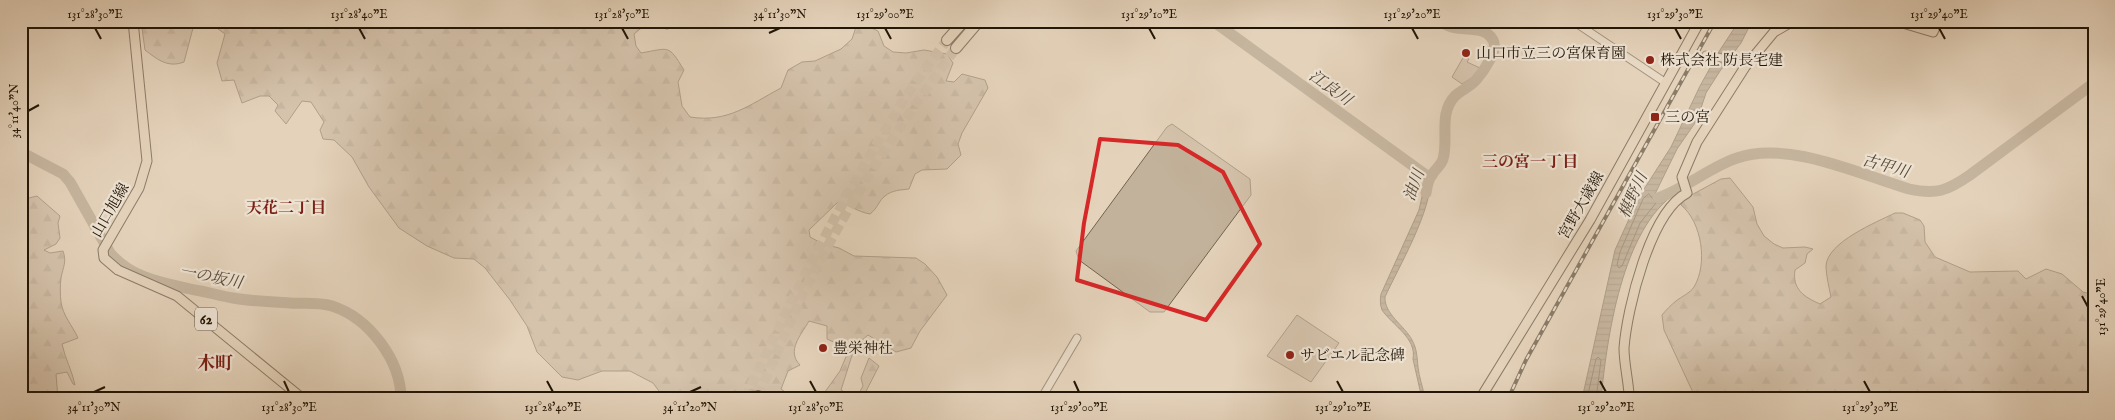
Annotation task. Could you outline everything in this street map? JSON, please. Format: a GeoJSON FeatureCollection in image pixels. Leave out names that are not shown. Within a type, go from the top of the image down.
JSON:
{"type":"FeatureCollection","features":[{"type":"Feature","properties":{"kind":"highway"},"geometry":{"type":"LineString","coordinates":[[947,40],[964,21]]}},
{"type":"Feature","properties":{"kind":"highway"},"geometry":{"type":"LineString","coordinates":[[956,48],[979,21]]}},
{"type":"Feature","properties":{"kind":"main road","name":"山口旭線"},"geometry":{"type":"LineString","coordinates":[[133,21],[147,144],[147,161],[139,188],[103,253],[107,262],[118,270],[177,296],[303,399]]}},
{"type":"Feature","properties":{"kind":"main road","name":"宮野大歳線"},"geometry":{"type":"LineString","coordinates":[[1480,399],[1560,270],[1700,21]]}},
{"type":"Feature","properties":{"kind":"main road"},"geometry":{"type":"LineString","coordinates":[[1632,399],[1624,349],[1627,319],[1654,234],[1674,202],[1687,193],[1683,173],[1698,142],[1747,63],[1774,32],[1793,21]]}},
{"type":"Feature","properties":{"kind":"main road"},"geometry":{"type":"LineString","coordinates":[[1896,21],[1933,32],[1938,21]]}},
{"type":"Feature","properties":{"kind":"street"},"geometry":{"type":"LineString","coordinates":[[796,21],[811,21]]}},
{"type":"Feature","properties":{"kind":"street"},"geometry":{"type":"LineString","coordinates":[[1573,21],[1666,83]]}},
{"type":"Feature","properties":{"kind":"street"},"geometry":{"type":"LineString","coordinates":[[1707,55],[1747,63]]}},
{"type":"Feature","properties":{"kind":"street"},"geometry":{"type":"LineString","coordinates":[[1041,399],[1077,338]]}},
{"type":"Feature","properties":{"kind":"highlighted area"},"geometry":{"type":"Polygon","coordinates":[[[1100,139],[1178,145],[1223,172],[1260,244],[1206,320],[1077,280],[1084,223],[1100,139]]]}},
{"type":"Feature","properties":{"kind":"green space"},"geometry":{"type":"Polygon","coordinates":[[[141,21],[643,21],[645,25],[634,34],[636,46],[641,53],[663,49],[675,56],[684,70],[678,82],[682,106],[690,117],[704,118],[727,115],[738,111],[781,88],[788,70],[802,62],[815,61],[841,49],[852,39],[856,27],[851,21],[864,21],[867,26],[878,31],[884,46],[893,52],[906,53],[924,50],[947,54],[953,63],[946,81],[954,82],[962,74],[985,80],[988,88],[962,133],[958,144],[961,155],[947,169],[922,170],[915,174],[909,189],[888,194],[870,214],[838,202],[809,230],[810,237],[854,256],[916,258],[925,264],[937,277],[947,295],[920,331],[911,348],[896,352],[868,335],[855,346],[841,390],[856,399],[804,399],[807,393],[822,396],[840,371],[848,352],[854,347],[847,351],[827,339],[827,326],[809,321],[796,343],[794,354],[800,365],[788,371],[781,389],[788,394],[789,399],[762,399],[763,393],[751,390],[744,391],[734,399],[665,399],[653,383],[630,371],[602,371],[578,380],[562,377],[537,352],[527,326],[485,268],[474,259],[454,258],[427,246],[399,228],[369,187],[352,157],[334,140],[323,139],[320,130],[324,122],[311,102],[302,101],[286,124],[275,111],[278,105],[269,96],[260,96],[242,103],[234,80],[222,81],[217,63],[225,34],[214,26],[198,24],[193,28],[184,62],[173,64],[159,60],[145,50],[141,21]]]}},
{"type":"Feature","properties":{"kind":"green space"},"geometry":{"type":"Polygon","coordinates":[[[1464,56],[1469,59],[1467,62],[1480,68],[1473,77],[1462,84],[1452,77],[1464,56]]]}},
{"type":"Feature","properties":{"kind":"green space"},"geometry":{"type":"Polygon","coordinates":[[[1172,124],[1250,179],[1251,195],[1164,312],[1150,312],[1079,260],[1076,251],[1167,127],[1172,124]]]}},
{"type":"Feature","properties":{"kind":"green space"},"geometry":{"type":"Polygon","coordinates":[[[1730,178],[1753,207],[1757,224],[1764,236],[1783,248],[1805,247],[1813,249],[1807,254],[1805,263],[1795,270],[1795,282],[1800,292],[1820,304],[1831,297],[1826,266],[1829,257],[1835,249],[1854,234],[1895,213],[1903,213],[1920,220],[1924,226],[1925,242],[1935,257],[1970,272],[2018,271],[2026,279],[2046,269],[2062,274],[2083,292],[2094,295],[2094,399],[1696,399],[1664,330],[1662,315],[1694,287],[1701,267],[1702,255],[1698,232],[1688,212],[1681,205],[1684,199],[1721,179],[1730,178]]]}},
{"type":"Feature","properties":{"kind":"green space"},"geometry":{"type":"Polygon","coordinates":[[[37,196],[60,216],[58,223],[60,238],[56,244],[44,250],[50,253],[63,251],[65,261],[61,281],[61,302],[78,338],[62,344],[75,385],[67,372],[56,374],[58,399],[21,399],[21,200],[37,196]]]}},
{"type":"Feature","properties":{"kind":"green space"},"geometry":{"type":"Polygon","coordinates":[[[1297,315],[1339,343],[1311,382],[1267,356],[1297,315]]]}},
{"type":"Feature","properties":{"kind":"green space"},"geometry":{"type":"Polygon","coordinates":[[[869,358],[879,366],[862,399],[856,399],[863,386],[861,378],[869,358]]]}},
{"type":"Feature","properties":{"kind":"water"},"geometry":{"type":"Polygon","coordinates":[[[1739,21],[1752,21],[1741,43],[1706,93],[1697,120],[1677,149],[1655,194],[1659,197],[1669,192],[1676,193],[1658,210],[1642,232],[1630,258],[1620,286],[1613,316],[1601,399],[1582,399],[1615,250],[1639,197],[1671,147],[1700,86],[1739,21]]]}},
{"type":"Feature","properties":{"kind":"water"},"geometry":{"type":"Polygon","coordinates":[[[1430,178],[1426,206],[1421,222],[1385,297],[1391,314],[1409,335],[1415,347],[1425,398],[1422,399],[1411,345],[1403,332],[1386,316],[1382,310],[1380,300],[1419,210],[1425,183],[1430,178]]]}},
{"type":"Feature","properties":{"kind":"waterway","name":"江良川"},"geometry":{"type":"LineString","coordinates":[[1213,21],[1430,178]]}},
{"type":"Feature","properties":{"kind":"waterway","name":"油川"},"geometry":{"type":"LineString","coordinates":[[1426,193],[1428,183],[1443,159],[1445,151],[1445,119],[1450,103],[1455,96],[1471,85],[1479,76],[1494,49],[1493,40],[1488,34],[1482,31],[1454,28],[1441,21]]}},
{"type":"Feature","properties":{"kind":"waterway","name":"古甲川"},"geometry":{"type":"LineString","coordinates":[[1658,198],[1737,158],[1757,154],[1778,153],[1823,161],[1909,189],[1927,192],[1941,190],[1955,185],[1970,175],[2094,83]]}},
{"type":"Feature","properties":{"kind":"waterway","name":"一の坂川"},"geometry":{"type":"LineString","coordinates":[[21,152],[63,174],[70,182],[110,253],[128,269],[138,274],[172,285],[239,299],[327,305],[346,312],[370,330],[389,356],[400,384],[401,399]]}},
{"type":"Feature","properties":{"kind":"tunnel"},"geometry":{"type":"LineString","coordinates":[[745,399],[837,213],[905,97],[947,40]]}},
{"type":"Feature","properties":{"kind":"tunnel"},"geometry":{"type":"LineString","coordinates":[[758,396],[804,292],[837,228],[894,136],[956,48]]}},
{"type":"Feature","properties":{"kind":"railway"},"geometry":{"type":"LineString","coordinates":[[1508,399],[1526,360],[1715,21]]}},
{"type":"Feature","properties":{"kind":"place","name":"山口市立三の宮保育園"},"geometry":{"type":"Point","coordinates":[1466,53]}},
{"type":"Feature","properties":{"kind":"place","name":"株式会社 防長宅建"},"geometry":{"type":"Point","coordinates":[1650,60]}},
{"type":"Feature","properties":{"kind":"place","name":"三の宮"},"geometry":{"type":"Point","coordinates":[1655,117]}},
{"type":"Feature","properties":{"kind":"place","name":"豊栄神社"},"geometry":{"type":"Point","coordinates":[823,348]}},
{"type":"Feature","properties":{"kind":"place","name":"サビエル記念碑"},"geometry":{"type":"Point","coordinates":[1290,355]}},
{"type":"Feature","properties":{"kind":"district","name":"三の宮一丁目"},"geometry":{"type":"Point","coordinates":[1530,161]}},
{"type":"Feature","properties":{"kind":"district","name":"天花二丁目"},"geometry":{"type":"Point","coordinates":[286,207]}},
{"type":"Feature","properties":{"kind":"district","name":"木町"},"geometry":{"type":"Point","coordinates":[215,363]}},
{"type":"Feature","properties":{"kind":"water label","name":"椹野川"},"geometry":{"type":"Point","coordinates":[1632,195]}}]}
